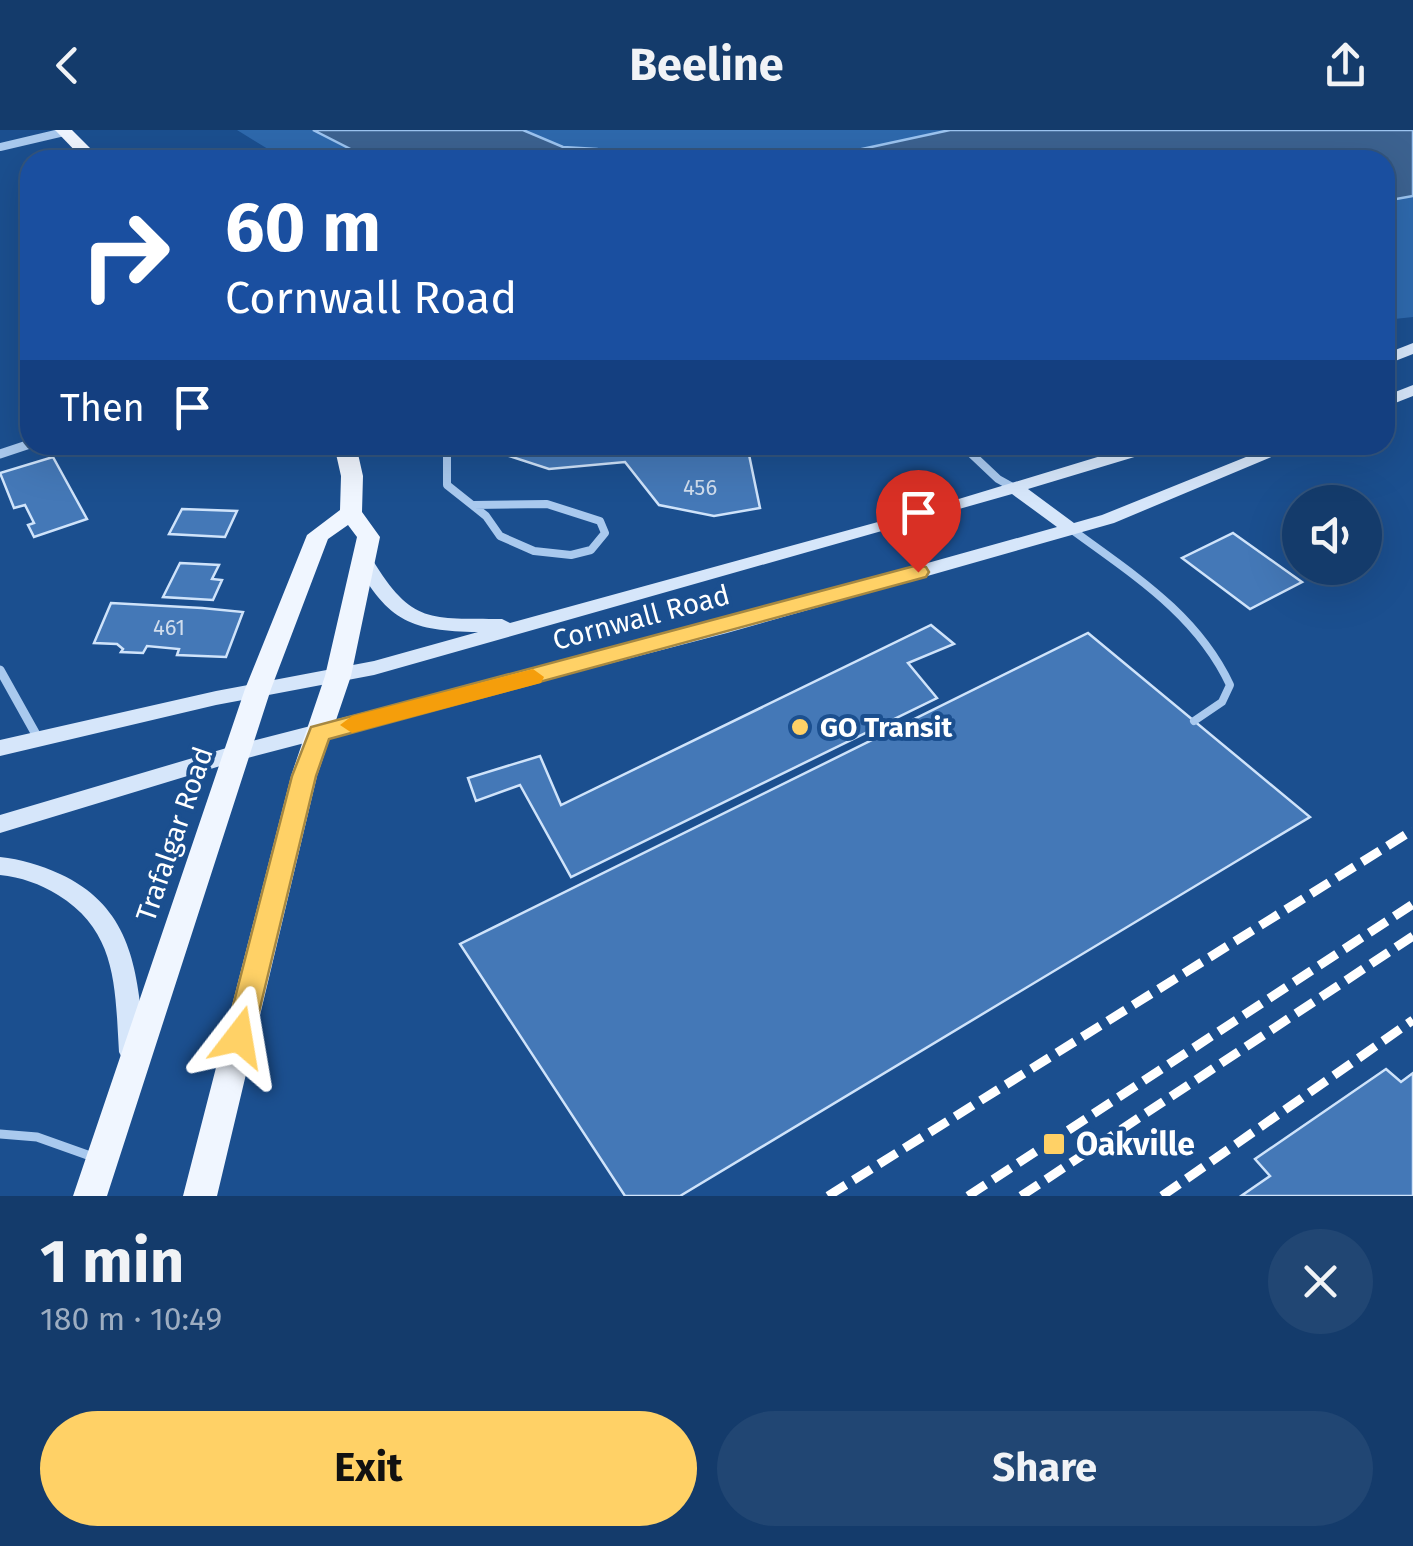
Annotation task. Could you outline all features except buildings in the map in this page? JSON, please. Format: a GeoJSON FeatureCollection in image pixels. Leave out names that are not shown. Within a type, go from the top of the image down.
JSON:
{"type":"FeatureCollection","features":[{"type":"Feature","properties":{"kind":"main road"},"geometry":{"type":"LineString","coordinates":[[64,131],[84,150]]}},
{"type":"Feature","properties":{"kind":"main road"},"geometry":{"type":"LineString","coordinates":[[200,1196],[304,776],[338,676],[365,564],[370,537],[351,513],[352,476],[347,455]]}},
{"type":"Feature","properties":{"kind":"main road","name":"Cornwall Road"},"geometry":{"type":"LineString","coordinates":[[0,748],[338,676],[529,626],[1122,455]]}},
{"type":"Feature","properties":{"kind":"main road","name":"Cornwall Road"},"geometry":{"type":"LineString","coordinates":[[0,824],[240,752],[727,626],[1071,529],[1269,455]]}},
{"type":"Feature","properties":{"kind":"main road"},"geometry":{"type":"LineString","coordinates":[[1016,488],[1071,529]]}},
{"type":"Feature","properties":{"kind":"main road","name":"Trafalgar Road"},"geometry":{"type":"LineString","coordinates":[[90,1196],[258,690],[318,535],[351,513]]}},
{"type":"Feature","properties":{"kind":"main road"},"geometry":{"type":"LineString","coordinates":[[365,564],[382,598],[393,609],[415,618],[442,624],[529,626]]}},
{"type":"Feature","properties":{"kind":"main road"},"geometry":{"type":"LineString","coordinates":[[0,866],[23,867],[74,891],[93,906],[116,938],[125,971],[133,1062]]}},
{"type":"Feature","properties":{"kind":"street"},"geometry":{"type":"LineString","coordinates":[[0,147],[64,131]]}},
{"type":"Feature","properties":{"kind":"street"},"geometry":{"type":"LineString","coordinates":[[0,670],[38,738]]}},
{"type":"Feature","properties":{"kind":"lane"},"geometry":{"type":"LineString","coordinates":[[447,455],[446,485],[473,506],[500,536],[534,551],[582,552],[591,550],[606,533],[600,521],[547,504],[473,506]]}},
{"type":"Feature","properties":{"kind":"lane"},"geometry":{"type":"LineString","coordinates":[[973,455],[998,479],[1016,488]]}},
{"type":"Feature","properties":{"kind":"lane"},"geometry":{"type":"LineString","coordinates":[[1071,529],[1205,638],[1222,661],[1230,686],[1222,702],[1194,721]]}},
{"type":"Feature","properties":{"kind":"lane"},"geometry":{"type":"LineString","coordinates":[[0,1134],[14,1132],[48,1139],[101,1160]]}},
{"type":"Feature","properties":{"kind":"shaded area"},"geometry":{"type":"Polygon","coordinates":[[[237,130],[1413,130],[1413,317],[1395,319],[1395,150],[270,150],[237,130]]]}},
{"type":"Feature","properties":{"kind":"shaded area"},"geometry":{"type":"Polygon","coordinates":[[[313,130],[523,130],[563,147],[602,150],[352,150],[313,130]]]}},
{"type":"Feature","properties":{"kind":"shaded area"},"geometry":{"type":"Polygon","coordinates":[[[950,130],[1413,130],[1413,196],[1395,199],[1395,150],[857,150],[950,130]]]}},
{"type":"Feature","properties":{"kind":"railway"},"geometry":{"type":"LineString","coordinates":[[828,1196],[1413,830]]}},
{"type":"Feature","properties":{"kind":"railway"},"geometry":{"type":"LineString","coordinates":[[968,1196],[1413,904]]}},
{"type":"Feature","properties":{"kind":"railway"},"geometry":{"type":"LineString","coordinates":[[1021,1196],[1413,936]]}},
{"type":"Feature","properties":{"kind":"railway"},"geometry":{"type":"LineString","coordinates":[[1162,1196],[1413,1020]]}},
{"type":"Feature","properties":{"kind":"slow traffic"},"geometry":{"type":"LineString","coordinates":[[352,725],[533,677]]}},
{"type":"Feature","properties":{"kind":"place","name":"GO Transit"},"geometry":{"type":"Point","coordinates":[800,727]}},
{"type":"Feature","properties":{"kind":"place","name":"Oakville"},"geometry":{"type":"Point","coordinates":[1054,1144]}},
{"type":"Feature","properties":{"kind":"route"},"geometry":{"type":"LineString","coordinates":[[239,1037],[304,776],[320,733],[918,572]]}}]}
